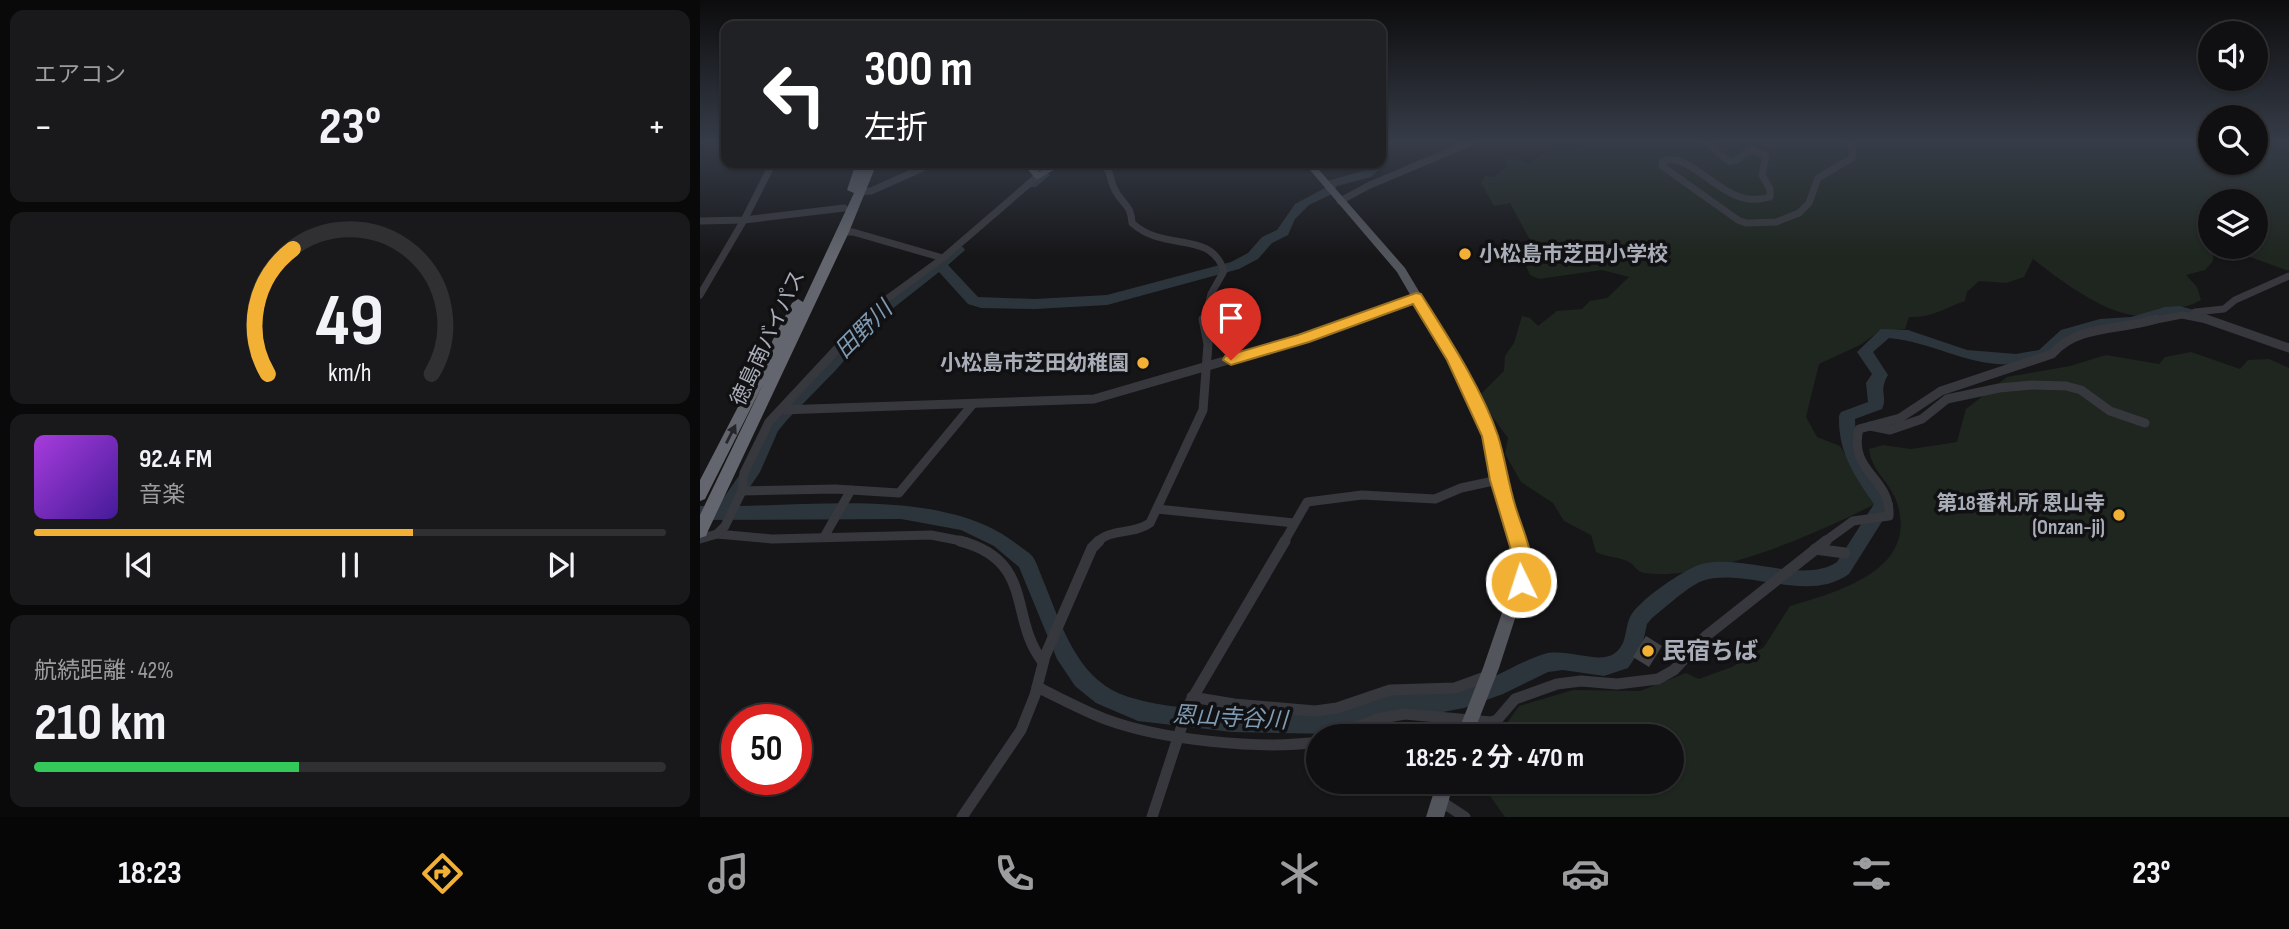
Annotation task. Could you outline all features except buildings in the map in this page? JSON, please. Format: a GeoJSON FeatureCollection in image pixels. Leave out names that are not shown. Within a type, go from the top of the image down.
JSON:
{"type":"FeatureCollection","features":[{"type":"Feature","properties":{"kind":"highway","name":"徳島南バイパス"},"geometry":{"type":"LineString","coordinates":[[700,495],[844,208],[855,180]]}},
{"type":"Feature","properties":{"kind":"highway","name":"徳島南バイパス"},"geometry":{"type":"LineString","coordinates":[[700,533],[865,180]]}},
{"type":"Feature","properties":{"kind":"main road"},"geometry":{"type":"LineString","coordinates":[[1322,180],[1401,270],[1454,360],[1490,436],[1498,480],[1524,569],[1469,724]]}},
{"type":"Feature","properties":{"kind":"main road"},"geometry":{"type":"LineString","coordinates":[[1435,817],[1441,794]]}},
{"type":"Feature","properties":{"kind":"street"},"geometry":{"type":"LineString","coordinates":[[700,295],[764,180]]}},
{"type":"Feature","properties":{"kind":"street"},"geometry":{"type":"LineString","coordinates":[[860,192],[871,191],[895,180]]}},
{"type":"Feature","properties":{"kind":"street"},"geometry":{"type":"LineString","coordinates":[[721,530],[741,493],[744,473],[765,428],[785,410],[872,312],[943,258],[1033,180]]}},
{"type":"Feature","properties":{"kind":"street"},"geometry":{"type":"LineString","coordinates":[[962,817],[1021,730],[1044,659],[1098,540],[1116,531],[1145,528],[1157,509],[1203,410],[1208,344],[1203,318],[1223,268],[1220,257],[1206,247],[1143,235],[1132,223],[1131,209],[1114,189],[1112,180]]}},
{"type":"Feature","properties":{"kind":"street"},"geometry":{"type":"LineString","coordinates":[[1340,201],[1379,180]]}},
{"type":"Feature","properties":{"kind":"street"},"geometry":{"type":"LineString","coordinates":[[1682,180],[1738,220],[1766,224],[1788,219],[1809,203],[1817,180]]}},
{"type":"Feature","properties":{"kind":"street"},"geometry":{"type":"LineString","coordinates":[[1709,180],[1740,200],[1761,202],[1770,197],[1770,189],[1765,180]]}},
{"type":"Feature","properties":{"kind":"street"},"geometry":{"type":"LineString","coordinates":[[700,220],[744,220],[844,208]]}},
{"type":"Feature","properties":{"kind":"street"},"geometry":{"type":"LineString","coordinates":[[843,232],[853,232],[943,258]]}},
{"type":"Feature","properties":{"kind":"street"},"geometry":{"type":"LineString","coordinates":[[2191,316],[2195,312],[2224,309],[2235,300],[2289,276]]}},
{"type":"Feature","properties":{"kind":"street"},"geometry":{"type":"LineString","coordinates":[[785,410],[1094,399],[1304,338],[1416,297]]}},
{"type":"Feature","properties":{"kind":"street"},"geometry":{"type":"LineString","coordinates":[[1364,724],[1405,714],[1473,713],[1497,720],[1515,699],[1557,684],[1581,681],[1617,684],[1658,679],[1674,670],[1706,636],[1853,521],[1864,518],[1883,519],[1889,516],[1891,507],[1886,494],[1860,463],[1855,449],[1859,429],[1900,418],[1941,391],[2052,354],[2059,344],[2069,338],[2097,329],[2138,325],[2172,314],[2191,316],[2259,339],[2276,341],[2289,348]]}},
{"type":"Feature","properties":{"kind":"street"},"geometry":{"type":"LineString","coordinates":[[1868,425],[1890,430],[1923,419],[1947,399],[1998,388],[2032,385],[2066,386],[2081,390],[2110,411],[2145,423]]}},
{"type":"Feature","properties":{"kind":"street"},"geometry":{"type":"LineString","coordinates":[[741,493],[899,493],[972,405]]}},
{"type":"Feature","properties":{"kind":"street"},"geometry":{"type":"LineString","coordinates":[[1152,817],[1191,701],[1254,599],[1307,502],[1342,496],[1396,495],[1424,500],[1435,499],[1461,488],[1498,480]]}},
{"type":"Feature","properties":{"kind":"street"},"geometry":{"type":"LineString","coordinates":[[826,534],[849,493]]}},
{"type":"Feature","properties":{"kind":"street"},"geometry":{"type":"LineString","coordinates":[[1157,509],[1294,523]]}},
{"type":"Feature","properties":{"kind":"street"},"geometry":{"type":"LineString","coordinates":[[700,533],[721,530],[760,538],[826,534],[931,535],[955,538],[982,547],[1004,564],[1021,599],[1035,654],[1044,659]]}},
{"type":"Feature","properties":{"kind":"street"},"geometry":{"type":"LineString","coordinates":[[1815,549],[1845,553]]}},
{"type":"Feature","properties":{"kind":"street"},"geometry":{"type":"LineString","coordinates":[[1191,701],[1315,711],[1337,708],[1390,690],[1455,688],[1487,679]]}},
{"type":"Feature","properties":{"kind":"street"},"geometry":{"type":"LineString","coordinates":[[1037,687],[1105,719],[1180,733],[1289,746],[1306,744]]}},
{"type":"Feature","properties":{"kind":"street"},"geometry":{"type":"LineString","coordinates":[[1439,800],[1465,817]]}},
{"type":"Feature","properties":{"kind":"shaded area"},"geometry":{"type":"Polygon","coordinates":[[[1482,180],[2289,180],[2289,271],[2256,259],[2268,259],[2268,189],[2198,189],[2198,259],[2213,261],[2205,270],[2186,275],[2197,287],[2201,300],[2188,306],[2162,308],[2144,315],[2117,311],[2086,296],[2033,259],[2024,277],[2006,283],[1979,281],[1967,292],[1965,301],[1932,314],[1909,317],[1905,329],[1880,331],[1860,345],[1819,364],[1806,417],[1817,437],[1840,446],[1875,504],[1794,541],[1730,563],[1669,574],[1644,573],[1627,561],[1596,552],[1591,535],[1564,521],[1553,503],[1521,482],[1505,454],[1508,438],[1478,397],[1504,371],[1505,356],[1514,343],[1522,316],[1530,318],[1538,326],[1557,311],[1582,309],[1590,301],[1607,298],[1629,277],[1602,270],[1539,279],[1530,275],[1523,259],[1514,250],[1531,242],[1510,203],[1494,206],[1482,180]]]}},
{"type":"Feature","properties":{"kind":"shaded area"},"geometry":{"type":"Polygon","coordinates":[[[2191,352],[2240,369],[2248,360],[2269,359],[2289,368],[2289,817],[1505,817],[1489,794],[1684,794],[1684,724],[1506,724],[1519,706],[1573,690],[1640,691],[1686,673],[1699,679],[1732,667],[1764,647],[1790,606],[1831,593],[1871,573],[1887,560],[1897,544],[1901,524],[1896,500],[1873,464],[1869,449],[1883,445],[1911,449],[1957,442],[1966,409],[2007,377],[2070,366],[2106,355],[2159,364],[2165,357],[2191,352]]]}},
{"type":"Feature","properties":{"kind":"waterway","name":"田野川"},"geometry":{"type":"LineString","coordinates":[[1032,184],[1037,180]]}},
{"type":"Feature","properties":{"kind":"waterway"},"geometry":{"type":"LineString","coordinates":[[1331,188],[1331,184],[1345,180]]}},
{"type":"Feature","properties":{"kind":"waterway","name":"恩山寺谷川"},"geometry":{"type":"LineString","coordinates":[[940,265],[973,301],[981,303],[1035,304],[1107,300],[1234,266],[1253,256],[1267,240],[1283,232],[1299,207],[1326,192]]}},
{"type":"Feature","properties":{"kind":"waterway","name":"田野川"},"geometry":{"type":"LineString","coordinates":[[723,513],[754,467],[771,428],[781,416],[877,314],[958,250]]}},
{"type":"Feature","properties":{"kind":"waterway","name":"恩山寺谷川"},"geometry":{"type":"LineString","coordinates":[[723,513],[901,512],[964,523],[1000,541],[1026,562],[1064,652],[1082,679],[1103,696],[1138,711],[1232,722],[1331,724],[1390,702],[1443,702],[1464,698],[1496,687],[1546,663],[1563,661],[1604,667],[1621,661],[1635,641],[1638,621],[1645,612],[1702,572],[1731,571],[1797,578],[1833,575],[1843,568],[1884,504],[1856,464],[1848,443],[1847,416],[1876,405],[1874,383],[1880,375],[1875,364],[1864,352],[1886,333],[1908,335],[1966,355],[2016,359],[2043,355],[2066,334],[2100,324],[2131,322],[2165,312],[2179,311],[2201,316]]}},
{"type":"Feature","properties":{"kind":"waterway","name":"田野川"},"geometry":{"type":"LineString","coordinates":[[700,513],[723,513]]}},
{"type":"Feature","properties":{"kind":"place","name":"小松島市芝田小学校"},"geometry":{"type":"Point","coordinates":[1465,254]}},
{"type":"Feature","properties":{"kind":"place","name":"小松島市芝田幼稚園"},"geometry":{"type":"Point","coordinates":[1143,363]}},
{"type":"Feature","properties":{"kind":"place","name":"第18番札所 恩山寺 (Onzan-ji)"},"geometry":{"type":"Point","coordinates":[2119,515]}},
{"type":"Feature","properties":{"kind":"place","name":"民宿ちば"},"geometry":{"type":"Point","coordinates":[1648,651]}},
{"type":"Feature","properties":{"kind":"route"},"geometry":{"type":"LineString","coordinates":[[1231,360],[1304,338],[1416,297],[1454,360],[1490,436],[1498,480],[1523,560],[1521,582]]}}]}
